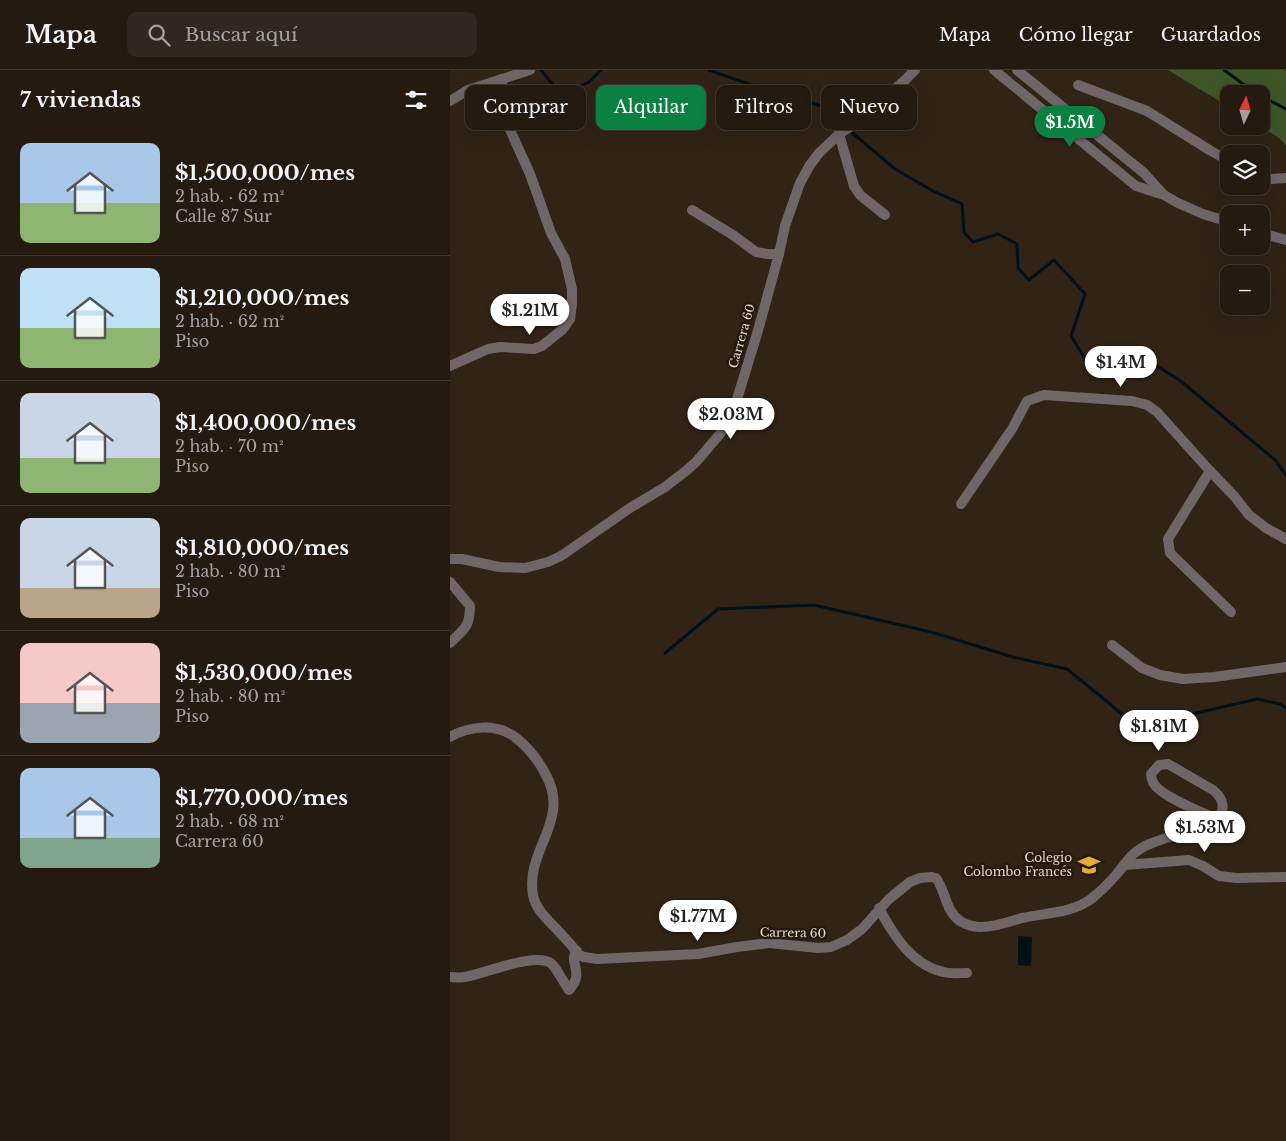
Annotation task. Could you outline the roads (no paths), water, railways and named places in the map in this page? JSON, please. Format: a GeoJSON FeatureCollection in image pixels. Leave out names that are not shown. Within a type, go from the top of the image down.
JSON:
{"type":"FeatureCollection","features":[{"type":"Feature","properties":{"kind":"street"},"geometry":{"type":"LineString","coordinates":[[450,101],[468,90],[530,70]]}},
{"type":"Feature","properties":{"kind":"street","name":"Carrera 60"},"geometry":{"type":"LineString","coordinates":[[450,559],[462,558],[499,567],[530,567],[548,562],[561,556],[630,508],[665,487],[687,470],[713,443],[727,424],[734,409],[779,254],[785,226],[800,183],[819,153],[841,133],[858,122],[915,70]]}},
{"type":"Feature","properties":{"kind":"street"},"geometry":{"type":"LineString","coordinates":[[994,70],[1136,186],[1164,195],[1190,209],[1220,219]]}},
{"type":"Feature","properties":{"kind":"street"},"geometry":{"type":"LineString","coordinates":[[1017,70],[1144,173],[1164,195]]}},
{"type":"Feature","properties":{"kind":"street"},"geometry":{"type":"LineString","coordinates":[[450,366],[500,347],[534,349],[542,346],[563,329],[570,319],[572,289],[565,259],[550,233],[530,174],[507,123],[502,102],[502,79]]}},
{"type":"Feature","properties":{"kind":"street"},"geometry":{"type":"LineString","coordinates":[[1078,85],[1148,111],[1220,156]]}},
{"type":"Feature","properties":{"kind":"street"},"geometry":{"type":"LineString","coordinates":[[841,133],[854,186],[860,194],[885,215]]}},
{"type":"Feature","properties":{"kind":"street"},"geometry":{"type":"LineString","coordinates":[[1270,179],[1286,178]]}},
{"type":"Feature","properties":{"kind":"street"},"geometry":{"type":"LineString","coordinates":[[692,210],[733,235],[756,252],[779,254]]}},
{"type":"Feature","properties":{"kind":"street"},"geometry":{"type":"LineString","coordinates":[[1274,237],[1286,232]]}},
{"type":"Feature","properties":{"kind":"street"},"geometry":{"type":"LineString","coordinates":[[1270,235],[1286,240]]}},
{"type":"Feature","properties":{"kind":"street"},"geometry":{"type":"LineString","coordinates":[[961,504],[1012,429],[1027,401],[1044,395],[1132,401],[1147,405],[1162,416],[1249,515],[1266,528],[1286,539]]}},
{"type":"Feature","properties":{"kind":"street"},"geometry":{"type":"LineString","coordinates":[[1210,471],[1168,539],[1170,554],[1231,612]]}},
{"type":"Feature","properties":{"kind":"street"},"geometry":{"type":"LineString","coordinates":[[450,582],[470,606],[470,617],[466,629],[450,643]]}},
{"type":"Feature","properties":{"kind":"street"},"geometry":{"type":"LineString","coordinates":[[1112,645],[1142,668],[1160,676],[1183,679],[1214,677],[1286,666]]}},
{"type":"Feature","properties":{"kind":"street"},"geometry":{"type":"LineString","coordinates":[[450,736],[460,731],[477,728],[501,730],[521,742],[540,762],[553,791],[554,807],[552,818],[536,859],[533,882],[534,897],[540,911],[576,952],[573,957],[577,974],[576,980],[569,990],[552,964],[542,960],[532,960],[501,967],[467,977],[450,977]]}},
{"type":"Feature","properties":{"kind":"street"},"geometry":{"type":"LineString","coordinates":[[1124,864],[1134,852],[1147,845],[1200,826],[1215,818],[1221,814],[1222,801],[1213,790],[1168,764],[1159,765],[1151,774],[1153,783],[1159,790],[1215,818]]}},
{"type":"Feature","properties":{"kind":"street"},"geometry":{"type":"LineString","coordinates":[[1124,864],[1189,860],[1219,876],[1237,878],[1286,877]]}},
{"type":"Feature","properties":{"kind":"street","name":"Carrera 60"},"geometry":{"type":"LineString","coordinates":[[576,952],[584,957],[596,959],[698,954],[737,946],[769,943],[818,948],[831,947],[847,940],[862,929],[889,899],[910,882],[920,878],[932,877],[936,878],[951,912],[960,920],[970,926],[995,926],[1060,911],[1091,899],[1114,877],[1124,864]]}},
{"type":"Feature","properties":{"kind":"street"},"geometry":{"type":"LineString","coordinates":[[880,908],[889,927],[907,950],[921,963],[944,972],[967,973]]}},
{"type":"Feature","properties":{"kind":"waterway"},"geometry":{"type":"LineString","coordinates":[[541,70],[561,95],[589,82],[601,70]]}},
{"type":"Feature","properties":{"kind":"waterway"},"geometry":{"type":"LineString","coordinates":[[709,70],[821,106]]}},
{"type":"Feature","properties":{"kind":"waterway"},"geometry":{"type":"LineString","coordinates":[[1224,70],[1245,85]]}},
{"type":"Feature","properties":{"kind":"waterway"},"geometry":{"type":"LineString","coordinates":[[1270,101],[1286,109]]}},
{"type":"Feature","properties":{"kind":"waterway"},"geometry":{"type":"LineString","coordinates":[[850,131],[895,169],[933,191],[962,204],[964,232],[973,242],[998,234],[1017,244],[1018,268],[1029,280],[1054,260],[1085,294],[1071,336],[1095,375],[1118,377],[1140,355],[1182,382],[1275,460],[1286,475]]}},
{"type":"Feature","properties":{"kind":"waterway"},"geometry":{"type":"LineString","coordinates":[[665,653],[718,609],[814,605],[931,632],[1013,657],[1067,669],[1132,723],[1184,716],[1257,699],[1280,704],[1286,708]]}},
{"type":"Feature","properties":{"kind":"place","name":"Colegio Colombo Francés"},"geometry":{"type":"Point","coordinates":[1089,865]}}]}
